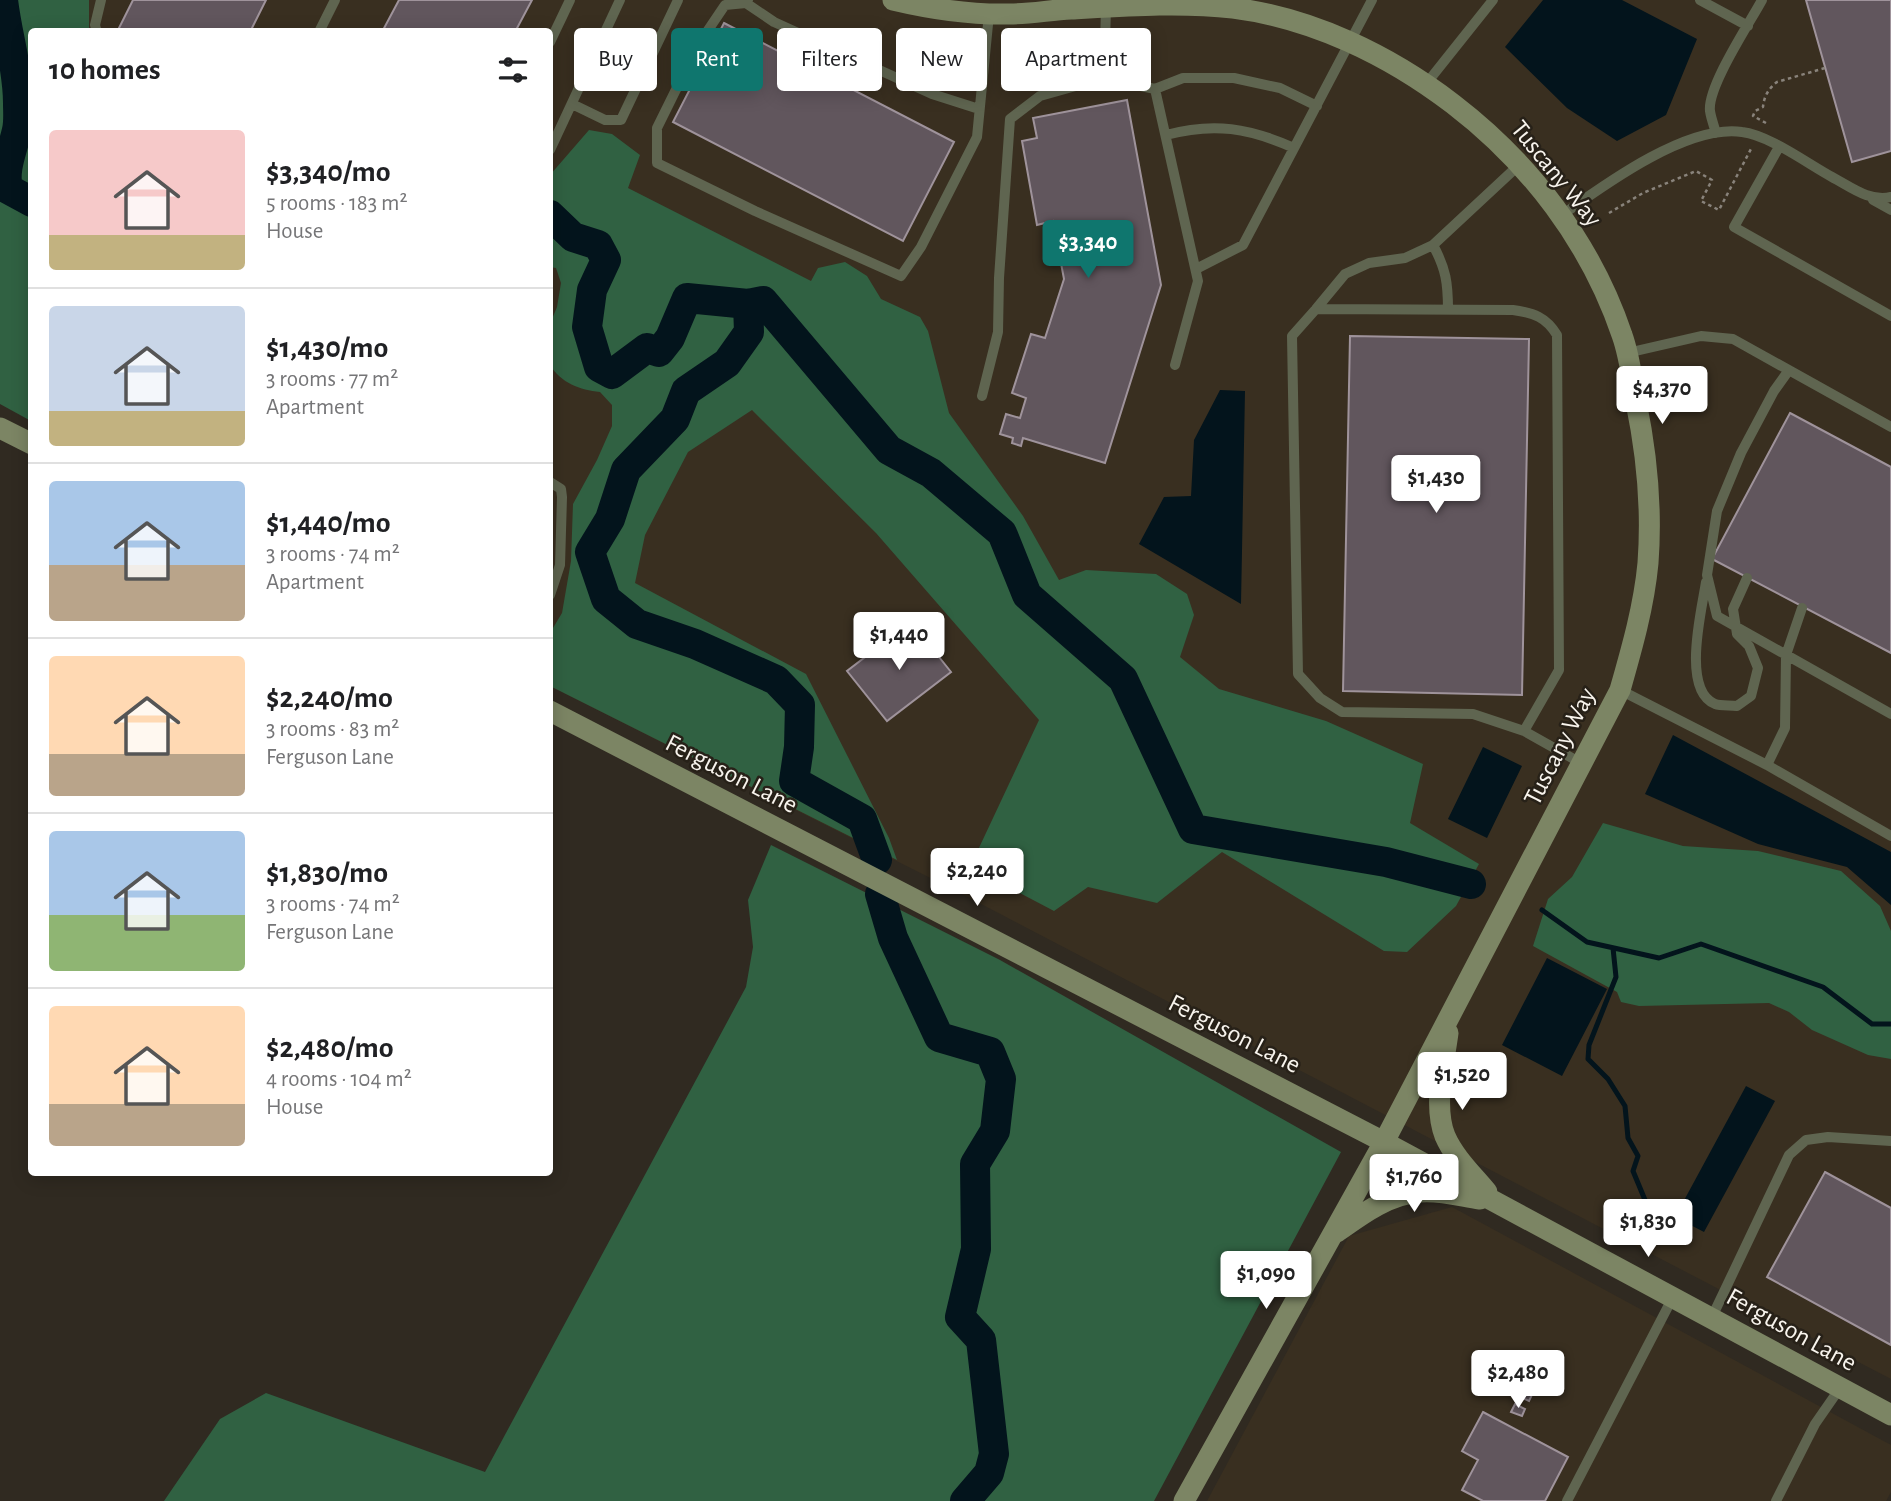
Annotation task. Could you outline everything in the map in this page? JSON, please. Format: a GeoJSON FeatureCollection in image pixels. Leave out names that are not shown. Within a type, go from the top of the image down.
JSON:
{"type":"FeatureCollection","features":[{"type":"Feature","properties":{"kind":"street","name":"Tuscany Way"},"geometry":{"type":"LineString","coordinates":[[893,0],[938,11],[1010,14],[1106,4],[1235,9],[1300,24],[1351,43],[1426,83],[1484,128],[1520,164],[1562,215],[1602,281],[1624,338],[1646,449],[1648,563],[1637,629],[1620,690],[1384,1142],[1184,1501]]}},
{"type":"Feature","properties":{"kind":"street"},"geometry":{"type":"LineString","coordinates":[[0,428],[28,442]]}},
{"type":"Feature","properties":{"kind":"street","name":"Ferguson Lane"},"geometry":{"type":"LineString","coordinates":[[553,713],[1384,1142],[1891,1415]]}},
{"type":"Feature","properties":{"kind":"street"},"geometry":{"type":"LineString","coordinates":[[1450,1018],[1441,1093],[1444,1134],[1460,1161],[1496,1202]]}},
{"type":"Feature","properties":{"kind":"street"},"geometry":{"type":"LineString","coordinates":[[1333,1235],[1372,1209],[1409,1193],[1434,1192],[1496,1202]]}},
{"type":"Feature","properties":{"kind":"lane"},"geometry":{"type":"LineString","coordinates":[[96,28],[101,0]]}},
{"type":"Feature","properties":{"kind":"lane"},"geometry":{"type":"LineString","coordinates":[[321,28],[335,0]]}},
{"type":"Feature","properties":{"kind":"lane"},"geometry":{"type":"LineString","coordinates":[[553,36],[570,0]]}},
{"type":"Feature","properties":{"kind":"lane"},"geometry":{"type":"LineString","coordinates":[[553,144],[620,0]]}},
{"type":"Feature","properties":{"kind":"lane"},"geometry":{"type":"LineString","coordinates":[[572,104],[605,120],[621,120],[678,0]]}},
{"type":"Feature","properties":{"kind":"lane"},"geometry":{"type":"LineString","coordinates":[[1196,269],[1243,245],[1372,0]]}},
{"type":"Feature","properties":{"kind":"lane"},"geometry":{"type":"LineString","coordinates":[[1426,83],[1493,0]]}},
{"type":"Feature","properties":{"kind":"lane"},"geometry":{"type":"LineString","coordinates":[[1700,0],[1748,26]]}},
{"type":"Feature","properties":{"kind":"lane"},"geometry":{"type":"LineString","coordinates":[[1716,133],[1710,111],[1711,98],[1762,0]]}},
{"type":"Feature","properties":{"kind":"lane"},"geometry":{"type":"LineString","coordinates":[[979,108],[932,94],[774,22],[747,1],[725,5],[698,45],[657,128],[657,163],[755,211],[901,276],[921,247],[977,137],[989,13]]}},
{"type":"Feature","properties":{"kind":"lane"},"geometry":{"type":"LineString","coordinates":[[1105,28],[1106,4]]}},
{"type":"Feature","properties":{"kind":"lane"},"geometry":{"type":"LineString","coordinates":[[1151,88],[1183,78],[1234,78],[1280,88],[1317,106]]}},
{"type":"Feature","properties":{"kind":"lane"},"geometry":{"type":"LineString","coordinates":[[1155,89],[1198,281],[1175,365]]}},
{"type":"Feature","properties":{"kind":"lane"},"geometry":{"type":"LineString","coordinates":[[982,396],[998,332],[1010,119],[1040,96],[1058,91]]}},
{"type":"Feature","properties":{"kind":"lane"},"geometry":{"type":"LineString","coordinates":[[1166,135],[1188,129],[1233,127],[1267,135],[1294,148]]}},
{"type":"Feature","properties":{"kind":"lane"},"geometry":{"type":"LineString","coordinates":[[1562,215],[1648,158],[1716,133],[1741,131],[1776,145],[1891,210]]}},
{"type":"Feature","properties":{"kind":"lane"},"geometry":{"type":"LineString","coordinates":[[1776,145],[1734,227],[1891,316]]}},
{"type":"Feature","properties":{"kind":"lane"},"geometry":{"type":"LineString","coordinates":[[1520,164],[1433,245],[1405,258],[1368,263],[1345,274],[1292,336],[1298,674],[1320,698],[1342,712],[1473,714],[1524,731],[1582,764]]}},
{"type":"Feature","properties":{"kind":"lane"},"geometry":{"type":"LineString","coordinates":[[1865,195],[1891,197]]}},
{"type":"Feature","properties":{"kind":"lane"},"geometry":{"type":"LineString","coordinates":[[1433,245],[1448,281],[1448,310]]}},
{"type":"Feature","properties":{"kind":"lane"},"geometry":{"type":"LineString","coordinates":[[1316,309],[1513,310],[1534,313],[1549,322],[1557,335],[1559,670],[1524,731]]}},
{"type":"Feature","properties":{"kind":"lane"},"geometry":{"type":"LineString","coordinates":[[1627,354],[1701,336],[1733,339],[1891,427]]}},
{"type":"Feature","properties":{"kind":"lane"},"geometry":{"type":"LineString","coordinates":[[1747,578],[1733,609],[1737,634],[1749,646],[1758,668],[1751,696],[1737,706],[1714,704],[1703,695],[1696,676],[1695,651],[1717,511],[1741,453],[1774,391],[1789,370]]}},
{"type":"Feature","properties":{"kind":"lane"},"geometry":{"type":"LineString","coordinates":[[553,484],[561,489],[562,497],[560,565],[553,586]]}},
{"type":"Feature","properties":{"kind":"lane"},"geometry":{"type":"LineString","coordinates":[[1707,575],[1717,616],[1891,714]]}},
{"type":"Feature","properties":{"kind":"lane"},"geometry":{"type":"LineString","coordinates":[[1767,765],[1785,728],[1786,656],[1802,608]]}},
{"type":"Feature","properties":{"kind":"lane"},"geometry":{"type":"LineString","coordinates":[[1620,690],[1767,765],[1891,836]]}},
{"type":"Feature","properties":{"kind":"lane"},"geometry":{"type":"LineString","coordinates":[[1712,1317],[1789,1155],[1806,1140],[1828,1137],[1891,1141]]}},
{"type":"Feature","properties":{"kind":"lane"},"geometry":{"type":"LineString","coordinates":[[1567,1501],[1673,1296]]}},
{"type":"Feature","properties":{"kind":"lane"},"geometry":{"type":"LineString","coordinates":[[1776,1501],[1815,1424],[1840,1387]]}},
{"type":"Feature","properties":{"kind":"path"},"geometry":{"type":"LineString","coordinates":[[1766,123],[1753,116],[1755,111],[1763,107],[1765,96],[1773,85],[1825,68]]}},
{"type":"Feature","properties":{"kind":"path"},"geometry":{"type":"LineString","coordinates":[[1609,214],[1643,192],[1696,171],[1713,180],[1701,201],[1719,210],[1752,147]]}},
{"type":"Feature","properties":{"kind":"shaded area"},"geometry":{"type":"Polygon","coordinates":[[[53,0],[1891,0],[1891,1379],[962,894],[553,688],[553,28],[64,28],[53,0]]]}},
{"type":"Feature","properties":{"kind":"shaded area"},"geometry":{"type":"Polygon","coordinates":[[[1452,1207],[1891,1445],[1891,1492],[1886,1501],[1207,1501],[1349,1236],[1452,1207]]]}},
{"type":"Feature","properties":{"kind":"green space"},"geometry":{"type":"Polygon","coordinates":[[[0,0],[89,0],[89,28],[28,28],[28,419],[0,404],[0,0]]]}},
{"type":"Feature","properties":{"kind":"green space"},"geometry":{"type":"Polygon","coordinates":[[[589,130],[612,134],[640,155],[628,188],[811,281],[818,268],[845,262],[867,276],[881,299],[920,317],[928,331],[949,413],[1023,516],[1059,580],[1086,570],[1156,574],[1187,594],[1194,615],[1180,657],[1219,689],[1326,721],[1423,764],[1410,823],[1479,864],[1456,906],[1407,952],[1384,951],[1222,852],[1157,903],[1088,887],[1054,911],[970,867],[1039,720],[876,533],[752,410],[688,452],[645,535],[635,583],[806,674],[889,838],[897,860],[553,688],[553,628],[562,613],[571,561],[573,504],[612,426],[612,405],[600,392],[572,384],[553,370],[553,317],[561,283],[556,268],[553,268],[553,172],[589,130]]]}},
{"type":"Feature","properties":{"kind":"green space"},"geometry":{"type":"Polygon","coordinates":[[[1603,823],[1683,846],[1758,851],[1841,871],[1880,906],[1891,931],[1891,1059],[1868,1055],[1812,1030],[1789,1012],[1769,1003],[1639,1006],[1621,1002],[1617,992],[1533,946],[1548,899],[1572,877],[1603,823]]]}},
{"type":"Feature","properties":{"kind":"green space"},"geometry":{"type":"Polygon","coordinates":[[[771,845],[1000,960],[1341,1152],[1154,1501],[164,1501],[220,1419],[266,1393],[485,1472],[746,987],[753,947],[748,900],[771,845]]]}},
{"type":"Feature","properties":{"kind":"water"},"geometry":{"type":"Polygon","coordinates":[[[1543,0],[1622,0],[1697,39],[1666,115],[1617,141],[1567,108],[1505,47],[1543,0]]]}},
{"type":"Feature","properties":{"kind":"water"},"geometry":{"type":"Polygon","coordinates":[[[1220,390],[1245,391],[1241,604],[1139,544],[1164,497],[1191,496],[1194,440],[1220,390]]]}},
{"type":"Feature","properties":{"kind":"water"},"geometry":{"type":"Polygon","coordinates":[[[1673,735],[1891,852],[1891,905],[1847,867],[1758,844],[1645,794],[1673,735]]]}},
{"type":"Feature","properties":{"kind":"water"},"geometry":{"type":"Polygon","coordinates":[[[1483,747],[1522,766],[1487,838],[1448,819],[1483,747]]]}},
{"type":"Feature","properties":{"kind":"water"},"geometry":{"type":"Polygon","coordinates":[[[1547,958],[1607,989],[1562,1076],[1502,1045],[1547,958]]]}},
{"type":"Feature","properties":{"kind":"water"},"geometry":{"type":"Polygon","coordinates":[[[1746,1086],[1775,1101],[1704,1232],[1675,1217],[1746,1086]]]}},
{"type":"Feature","properties":{"kind":"building"},"geometry":{"type":"Polygon","coordinates":[[[133,0],[266,0],[252,28],[119,28],[133,0]]]}},
{"type":"Feature","properties":{"kind":"building"},"geometry":{"type":"Polygon","coordinates":[[[399,0],[532,0],[517,28],[384,28],[399,0]]]}},
{"type":"Feature","properties":{"kind":"building"},"geometry":{"type":"Polygon","coordinates":[[[1806,0],[1891,0],[1891,151],[1852,162],[1806,0]]]}},
{"type":"Feature","properties":{"kind":"building"},"geometry":{"type":"Polygon","coordinates":[[[763,43],[777,50],[777,91],[855,91],[954,142],[903,241],[673,122],[689,91],[763,91],[763,43]]]}},
{"type":"Feature","properties":{"kind":"building"},"geometry":{"type":"Polygon","coordinates":[[[1127,100],[1161,285],[1105,463],[1023,438],[1021,446],[1012,443],[1013,438],[1000,434],[1006,414],[1020,418],[1026,398],[1012,393],[1031,334],[1045,338],[1064,279],[1053,221],[1037,225],[1022,141],[1037,138],[1033,118],[1127,100]]]}},
{"type":"Feature","properties":{"kind":"building"},"geometry":{"type":"Polygon","coordinates":[[[1350,336],[1529,339],[1522,695],[1343,691],[1350,336]]]}},
{"type":"Feature","properties":{"kind":"building"},"geometry":{"type":"Polygon","coordinates":[[[1790,413],[1891,467],[1891,653],[1712,559],[1790,413]]]}},
{"type":"Feature","properties":{"kind":"building"},"geometry":{"type":"Polygon","coordinates":[[[911,622],[951,672],[887,721],[847,671],[911,622]]]}},
{"type":"Feature","properties":{"kind":"building"},"geometry":{"type":"Polygon","coordinates":[[[1825,1172],[1891,1208],[1891,1345],[1767,1277],[1825,1172]]]}},
{"type":"Feature","properties":{"kind":"building"},"geometry":{"type":"Polygon","coordinates":[[[1510,1364],[1540,1378],[1529,1401],[1499,1387],[1510,1364]]]}},
{"type":"Feature","properties":{"kind":"building"},"geometry":{"type":"Polygon","coordinates":[[[1515,1404],[1525,1409],[1522,1416],[1511,1412],[1515,1404]]]}},
{"type":"Feature","properties":{"kind":"building"},"geometry":{"type":"Polygon","coordinates":[[[1483,1412],[1568,1457],[1545,1501],[1483,1501],[1462,1490],[1478,1460],[1462,1451],[1483,1412]]]}},
{"type":"Feature","properties":{"kind":"waterway"},"geometry":{"type":"LineString","coordinates":[[3,0],[18,90],[18,127],[7,182],[8,189],[28,200]]}},
{"type":"Feature","properties":{"kind":"waterway"},"geometry":{"type":"LineString","coordinates":[[553,218],[573,237],[598,245],[606,260],[592,290],[587,327],[599,367],[612,374],[647,348],[659,352],[670,338],[687,298],[748,304],[763,301],[889,450],[931,473],[1002,533],[1027,595],[1123,679],[1193,829],[1386,862],[1471,884]]}},
{"type":"Feature","properties":{"kind":"waterway"},"geometry":{"type":"LineString","coordinates":[[748,304],[749,332],[727,363],[686,391],[675,419],[626,470],[610,519],[590,552],[606,599],[637,624],[695,644],[776,680],[800,705],[799,747],[794,781],[862,819],[877,860]]}},
{"type":"Feature","properties":{"kind":"waterway"},"geometry":{"type":"LineString","coordinates":[[880,894],[893,938],[939,1037],[990,1052],[1001,1079],[995,1131],[975,1164],[976,1249],[960,1317],[981,1340],[994,1454],[989,1473],[965,1501]]}},
{"type":"Feature","properties":{"kind":"waterway"},"geometry":{"type":"LineString","coordinates":[[1542,910],[1587,942],[1659,958],[1701,944],[1823,987],[1872,1024],[1891,1024]]}},
{"type":"Feature","properties":{"kind":"waterway"},"geometry":{"type":"LineString","coordinates":[[1613,948],[1616,977],[1589,1045],[1588,1059],[1608,1079],[1625,1106],[1628,1138],[1638,1156],[1633,1171],[1650,1212]]}}]}
